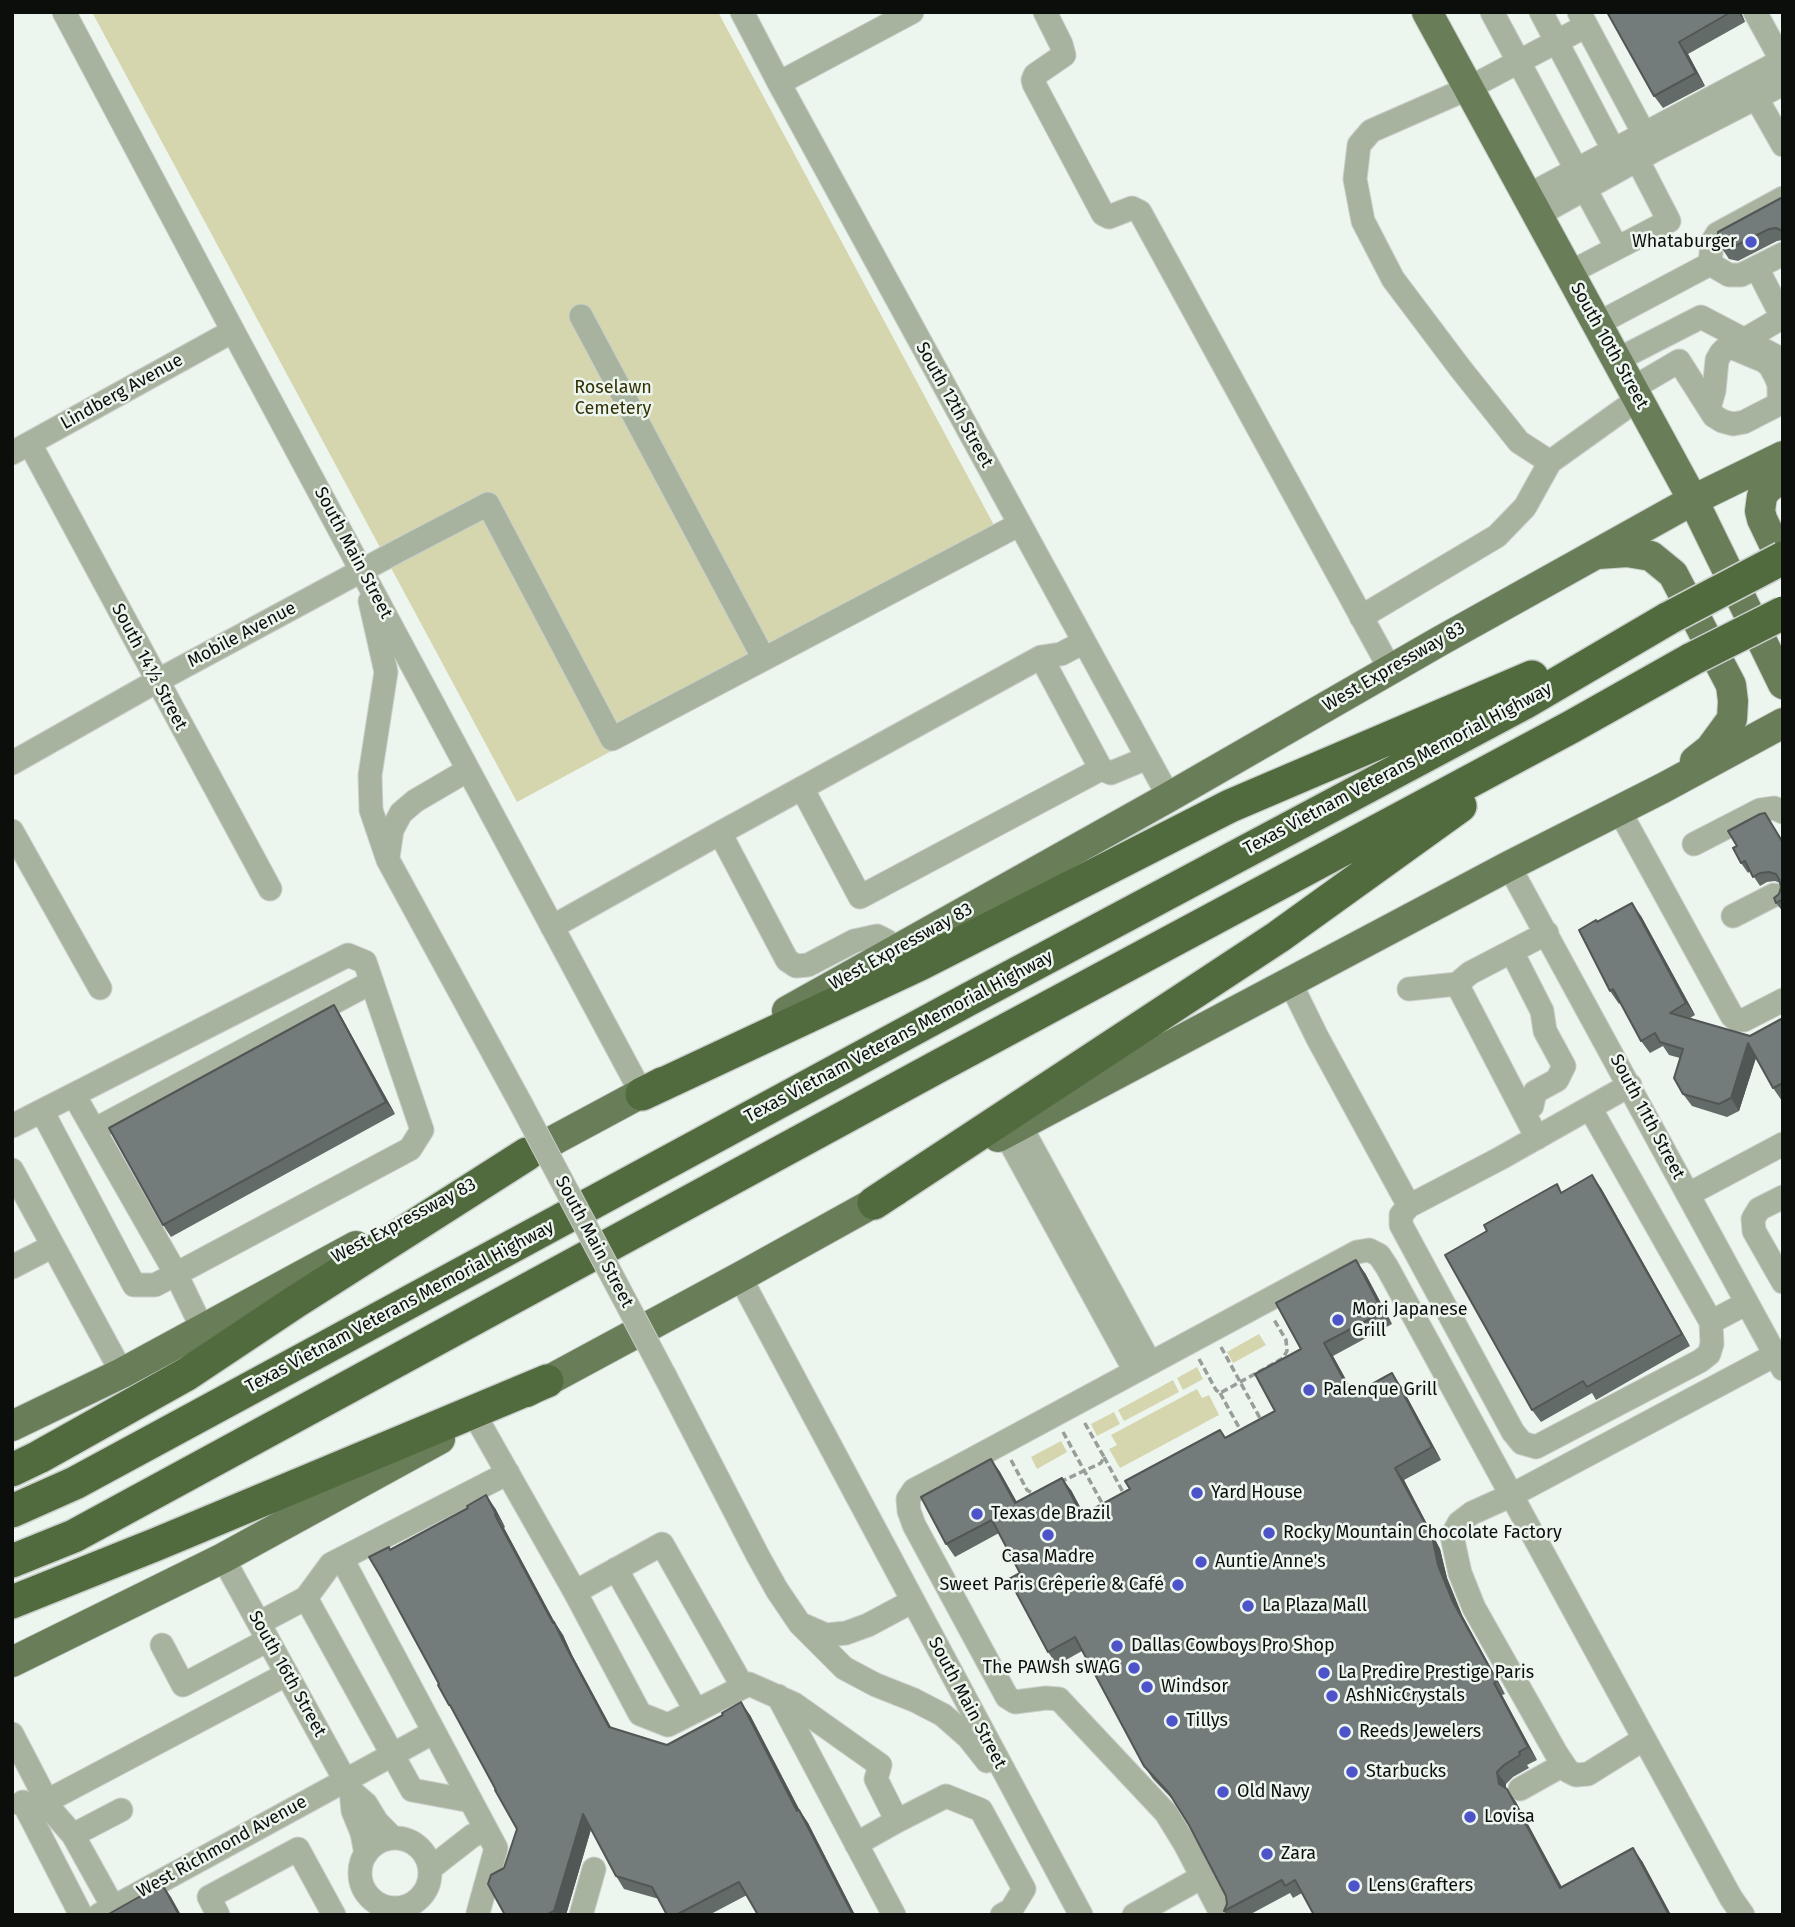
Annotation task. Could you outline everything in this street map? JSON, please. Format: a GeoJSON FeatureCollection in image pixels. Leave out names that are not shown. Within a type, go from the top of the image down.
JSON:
{"type":"FeatureCollection","features":[{"type":"Feature","properties":{"kind":"highway","name":"Texas Vietnam Veterans Memorial Highway"},"geometry":{"type":"LineString","coordinates":[[12,1511],[75,1483],[957,1005],[1512,709],[1669,618],[1783,558]]}},
{"type":"Feature","properties":{"kind":"highway"},"geometry":{"type":"LineString","coordinates":[[12,1561],[74,1535],[1571,727],[1692,659],[1783,613]]}},
{"type":"Feature","properties":{"kind":"highway"},"geometry":{"type":"LineString","coordinates":[[642,1094],[920,964],[1230,806],[1669,618]]}},
{"type":"Feature","properties":{"kind":"highway"},"geometry":{"type":"LineString","coordinates":[[874,1203],[1278,937],[1571,727]]}},
{"type":"Feature","properties":{"kind":"highway"},"geometry":{"type":"LineString","coordinates":[[12,1470],[187,1374],[527,1154]]}},
{"type":"Feature","properties":{"kind":"highway"},"geometry":{"type":"LineString","coordinates":[[12,1602],[547,1381]]}},
{"type":"Feature","properties":{"kind":"main road","name":"South 10th Street"},"geometry":{"type":"LineString","coordinates":[[1427,12],[1693,500],[1783,684]]}},
{"type":"Feature","properties":{"kind":"main road","name":"West Expressway 83"},"geometry":{"type":"LineString","coordinates":[[12,1426],[121,1373],[642,1094],[1169,797],[1390,669],[1693,500],[1783,456]]}},
{"type":"Feature","properties":{"kind":"main road"},"geometry":{"type":"LineString","coordinates":[[1783,476],[1767,489],[1760,502],[1762,519],[1783,563]]}},
{"type":"Feature","properties":{"kind":"main road"},"geometry":{"type":"LineString","coordinates":[[1595,555],[1627,552],[1651,556],[1663,565],[1673,575],[1731,685],[1732,719],[1710,749],[1663,788]]}},
{"type":"Feature","properties":{"kind":"main road"},"geometry":{"type":"LineString","coordinates":[[12,1662],[223,1558],[1012,1129],[1783,723]]}},
{"type":"Feature","properties":{"kind":"street","name":"South Main Street"},"geometry":{"type":"LineString","coordinates":[[64,12],[642,1094]]}},
{"type":"Feature","properties":{"kind":"street","name":"South 12th Street"},"geometry":{"type":"LineString","coordinates":[[742,12],[1169,797]]}},
{"type":"Feature","properties":{"kind":"street"},"geometry":{"type":"LineString","coordinates":[[779,83],[912,12]]}},
{"type":"Feature","properties":{"kind":"street"},"geometry":{"type":"LineString","coordinates":[[1045,12],[1064,55],[1035,75],[1034,84],[1103,214],[1109,217],[1132,208],[1140,212],[1390,669]]}},
{"type":"Feature","properties":{"kind":"street"},"geometry":{"type":"LineString","coordinates":[[1492,12],[1617,247]]}},
{"type":"Feature","properties":{"kind":"street"},"geometry":{"type":"LineString","coordinates":[[1541,12],[1556,41],[1606,161]]}},
{"type":"Feature","properties":{"kind":"street"},"geometry":{"type":"LineString","coordinates":[[1532,205],[1581,179],[1606,161],[1645,148],[1751,88],[1782,61],[1755,12]]}},
{"type":"Feature","properties":{"kind":"street"},"geometry":{"type":"LineString","coordinates":[[1550,462],[1519,442],[1392,279],[1363,221],[1356,179],[1359,145],[1371,131],[1469,88],[1556,41],[1583,19],[1645,148],[1669,220],[1570,273]]}},
{"type":"Feature","properties":{"kind":"street"},"geometry":{"type":"LineString","coordinates":[[1751,88],[1783,84]]}},
{"type":"Feature","properties":{"kind":"street"},"geometry":{"type":"LineString","coordinates":[[1751,88],[1783,145]]}},
{"type":"Feature","properties":{"kind":"street"},"geometry":{"type":"LineString","coordinates":[[1710,264],[1712,242],[1717,234],[1783,198]]}},
{"type":"Feature","properties":{"kind":"street"},"geometry":{"type":"LineString","coordinates":[[1710,264],[1729,275],[1741,275],[1783,254]]}},
{"type":"Feature","properties":{"kind":"street"},"geometry":{"type":"LineString","coordinates":[[1597,324],[1710,264]]}},
{"type":"Feature","properties":{"kind":"street"},"geometry":{"type":"LineString","coordinates":[[1744,340],[1779,320],[1781,315],[1757,268]]}},
{"type":"Feature","properties":{"kind":"street"},"geometry":{"type":"LineString","coordinates":[[581,316],[765,659],[1020,524]]}},
{"type":"Feature","properties":{"kind":"street"},"geometry":{"type":"LineString","coordinates":[[1617,360],[1702,317],[1783,360]]}},
{"type":"Feature","properties":{"kind":"street","name":"Lindberg Avenue"},"geometry":{"type":"LineString","coordinates":[[21,448],[233,331]]}},
{"type":"Feature","properties":{"kind":"street"},"geometry":{"type":"LineString","coordinates":[[1361,617],[1497,536],[1525,507],[1550,462],[1679,361],[1714,416],[1733,424],[1744,422],[1781,402],[1779,385],[1770,366],[1733,348],[1725,349],[1717,360],[1714,391],[1709,408]]}},
{"type":"Feature","properties":{"kind":"street","name":"South 14½ Street"},"geometry":{"type":"LineString","coordinates":[[21,448],[157,681],[270,889]]}},
{"type":"Feature","properties":{"kind":"street","name":"Mobile Avenue"},"geometry":{"type":"LineString","coordinates":[[12,762],[157,681],[488,504],[612,739],[765,659]]}},
{"type":"Feature","properties":{"kind":"street","name":"South Main Street"},"geometry":{"type":"LineString","coordinates":[[363,570],[386,672],[370,787],[371,810],[388,860],[521,1104],[758,1556],[800,1624],[844,1668],[943,1715],[968,1737],[1022,1805]]}},
{"type":"Feature","properties":{"kind":"street"},"geometry":{"type":"LineString","coordinates":[[552,927],[1041,657],[1061,654],[1084,642]]}},
{"type":"Feature","properties":{"kind":"street"},"geometry":{"type":"LineString","coordinates":[[1041,657],[1101,769],[1111,773],[1147,758]]}},
{"type":"Feature","properties":{"kind":"street"},"geometry":{"type":"LineString","coordinates":[[802,788],[860,897],[1101,769]]}},
{"type":"Feature","properties":{"kind":"street"},"geometry":{"type":"LineString","coordinates":[[388,860],[392,830],[401,813],[415,801],[468,770]]}},
{"type":"Feature","properties":{"kind":"street"},"geometry":{"type":"LineString","coordinates":[[1694,844],[1760,810],[1774,808],[1783,812]]}},
{"type":"Feature","properties":{"kind":"street"},"geometry":{"type":"LineString","coordinates":[[1619,810],[1732,1016],[1737,1020],[1744,1020],[1783,1000]]}},
{"type":"Feature","properties":{"kind":"street"},"geometry":{"type":"LineString","coordinates":[[12,831],[100,988]]}},
{"type":"Feature","properties":{"kind":"street"},"geometry":{"type":"LineString","coordinates":[[720,833],[787,960],[796,966],[808,965],[854,941],[877,936],[887,941],[894,951]]}},
{"type":"Feature","properties":{"kind":"street","name":"South 11th Street"},"geometry":{"type":"LineString","coordinates":[[1509,866],[1747,1303],[1778,1354]]}},
{"type":"Feature","properties":{"kind":"street"},"geometry":{"type":"LineString","coordinates":[[1732,916],[1774,895]]}},
{"type":"Feature","properties":{"kind":"street"},"geometry":{"type":"LineString","coordinates":[[1409,989],[1457,984],[1470,974],[1547,933]]}},
{"type":"Feature","properties":{"kind":"street"},"geometry":{"type":"LineString","coordinates":[[1512,952],[1542,1011],[1557,1024],[1576,1060],[1573,1083],[1562,1093],[1528,1108]]}},
{"type":"Feature","properties":{"kind":"street"},"geometry":{"type":"LineString","coordinates":[[12,1126],[348,955],[365,962],[422,1130],[410,1149],[155,1285],[134,1285],[42,1111]]}},
{"type":"Feature","properties":{"kind":"street"},"geometry":{"type":"LineString","coordinates":[[94,1130],[372,982]]}},
{"type":"Feature","properties":{"kind":"street"},"geometry":{"type":"LineString","coordinates":[[1290,982],[1409,1206]]}},
{"type":"Feature","properties":{"kind":"street"},"geometry":{"type":"LineString","coordinates":[[1457,984],[1528,1108],[1537,1138]]}},
{"type":"Feature","properties":{"kind":"street"},"geometry":{"type":"LineString","coordinates":[[1590,1108],[1711,1322],[1712,1344],[1709,1354],[1700,1361],[1536,1447],[1522,1443],[1513,1432],[1401,1225],[1401,1215],[1409,1206],[1630,1086]]}},
{"type":"Feature","properties":{"kind":"street"},"geometry":{"type":"LineString","coordinates":[[74,1095],[176,1274],[203,1329]]}},
{"type":"Feature","properties":{"kind":"street"},"geometry":{"type":"LineString","coordinates":[[1012,1129],[1142,1367]]}},
{"type":"Feature","properties":{"kind":"street"},"geometry":{"type":"LineString","coordinates":[[1689,1194],[1783,1144]]}},
{"type":"Feature","properties":{"kind":"street"},"geometry":{"type":"LineString","coordinates":[[12,1170],[121,1373]]}},
{"type":"Feature","properties":{"kind":"street"},"geometry":{"type":"LineString","coordinates":[[1783,1197],[1759,1209],[1753,1219],[1754,1231],[1783,1282]]}},
{"type":"Feature","properties":{"kind":"street"},"geometry":{"type":"LineString","coordinates":[[12,1267],[53,1246]]}},
{"type":"Feature","properties":{"kind":"street"},"geometry":{"type":"LineString","coordinates":[[1222,1915],[1166,1812],[1059,1699],[1015,1702],[1007,1697],[914,1525],[908,1499],[914,1490],[1001,1443],[1357,1252],[1369,1250],[1379,1255],[1387,1267],[1731,1898],[1743,1915]]}},
{"type":"Feature","properties":{"kind":"street","name":"South Main Street"},"geometry":{"type":"LineString","coordinates":[[740,1278],[1081,1915]]}},
{"type":"Feature","properties":{"kind":"street"},"geometry":{"type":"LineString","coordinates":[[1711,1322],[1747,1303]]}},
{"type":"Feature","properties":{"kind":"street"},"geometry":{"type":"LineString","coordinates":[[1644,1739],[1588,1774],[1576,1775],[1568,1771],[1474,1608],[1460,1573],[1452,1536],[1458,1523],[1472,1513],[1512,1495],[1778,1354]]}},
{"type":"Feature","properties":{"kind":"street"},"geometry":{"type":"LineString","coordinates":[[477,1419],[575,1592],[640,1714],[668,1726],[750,1684],[794,1704],[880,1766],[876,1779],[897,1821]]}},
{"type":"Feature","properties":{"kind":"street"},"geometry":{"type":"LineString","coordinates":[[162,1644],[183,1685],[263,1632],[306,1598],[331,1564],[508,1473]]}},
{"type":"Feature","properties":{"kind":"street"},"geometry":{"type":"LineString","coordinates":[[575,1592],[662,1544],[743,1687]]}},
{"type":"Feature","properties":{"kind":"street","name":"South 16th Street"},"geometry":{"type":"LineString","coordinates":[[223,1558],[348,1785]]}},
{"type":"Feature","properties":{"kind":"street"},"geometry":{"type":"LineString","coordinates":[[342,1559],[471,1801],[479,1832],[496,1848],[479,1915]]}},
{"type":"Feature","properties":{"kind":"street"},"geometry":{"type":"LineString","coordinates":[[616,1569],[695,1711]]}},
{"type":"Feature","properties":{"kind":"street"},"geometry":{"type":"LineString","coordinates":[[306,1598],[412,1790],[471,1801]]}},
{"type":"Feature","properties":{"kind":"street"},"geometry":{"type":"LineString","coordinates":[[800,1624],[826,1635],[846,1633],[913,1601]]}},
{"type":"Feature","properties":{"kind":"street"},"geometry":{"type":"LineString","coordinates":[[29,1807],[286,1674]]}},
{"type":"Feature","properties":{"kind":"street"},"geometry":{"type":"LineString","coordinates":[[778,1696],[894,1915]]}},
{"type":"Feature","properties":{"kind":"street","name":"West Richmond Avenue"},"geometry":{"type":"LineString","coordinates":[[106,1911],[191,1864],[348,1785],[392,1755],[434,1732]]}},
{"type":"Feature","properties":{"kind":"street"},"geometry":{"type":"LineString","coordinates":[[12,1734],[29,1807],[81,1915]]}},
{"type":"Feature","properties":{"kind":"street"},"geometry":{"type":"LineString","coordinates":[[1520,1789],[1563,1765]]}},
{"type":"Feature","properties":{"kind":"street"},"geometry":{"type":"LineString","coordinates":[[348,1785],[393,1838]]}},
{"type":"Feature","properties":{"kind":"street"},"geometry":{"type":"LineString","coordinates":[[348,1785],[366,1853]]}},
{"type":"Feature","properties":{"kind":"street"},"geometry":{"type":"LineString","coordinates":[[856,1844],[946,1796],[981,1810],[1024,1889],[1011,1910],[1002,1915]]}},
{"type":"Feature","properties":{"kind":"street"},"geometry":{"type":"LineString","coordinates":[[29,1807],[52,1811],[73,1835],[106,1911]]}},
{"type":"Feature","properties":{"kind":"street"},"geometry":{"type":"LineString","coordinates":[[73,1835],[121,1810]]}},
{"type":"Feature","properties":{"kind":"street"},"geometry":{"type":"LineString","coordinates":[[426,1858],[479,1832]]}},
{"type":"Feature","properties":{"kind":"street"},"geometry":{"type":"LineString","coordinates":[[393,1838],[411,1841],[426,1858],[430,1880],[425,1905],[409,1906],[397,1912],[377,1904],[365,1890],[360,1868],[366,1853],[378,1843],[393,1838]]}},
{"type":"Feature","properties":{"kind":"street"},"geometry":{"type":"LineString","coordinates":[[191,1864],[214,1906],[298,1849],[333,1910],[342,1896],[365,1890]]}},
{"type":"Feature","properties":{"kind":"street"},"geometry":{"type":"LineString","coordinates":[[581,1915],[594,1869]]}},
{"type":"Feature","properties":{"kind":"street"},"geometry":{"type":"LineString","coordinates":[[1135,1915],[1202,1877]]}},
{"type":"Feature","properties":{"kind":"path"},"geometry":{"type":"LineString","coordinates":[[1220,1393],[1283,1357],[1287,1351],[1286,1340],[1263,1302]]}},
{"type":"Feature","properties":{"kind":"path"},"geometry":{"type":"LineString","coordinates":[[1211,1330],[1262,1419],[1259,1425]]}},
{"type":"Feature","properties":{"kind":"path"},"geometry":{"type":"LineString","coordinates":[[1190,1342],[1240,1430],[1244,1431]]}},
{"type":"Feature","properties":{"kind":"path"},"geometry":{"type":"LineString","coordinates":[[1074,1404],[1125,1493],[1121,1500]]}},
{"type":"Feature","properties":{"kind":"path"},"geometry":{"type":"LineString","coordinates":[[1054,1415],[1102,1503],[1114,1504]]}},
{"type":"Feature","properties":{"kind":"path"},"geometry":{"type":"LineString","coordinates":[[1001,1443],[1027,1490],[1034,1494],[1047,1488]]}},
{"type":"Feature","properties":{"kind":"path"},"geometry":{"type":"LineString","coordinates":[[1060,1482],[1101,1462],[1104,1457]]}},
{"type":"Feature","properties":{"kind":"green space","name":"Roselawn Cemetery"},"geometry":{"type":"Polygon","coordinates":[[[92,12],[718,12],[1002,540],[517,802],[92,12]]]}},
{"type":"Feature","properties":{"kind":"green space"},"geometry":{"type":"Polygon","coordinates":[[[1259,1334],[1266,1345],[1233,1363],[1227,1352],[1259,1334]]]}},
{"type":"Feature","properties":{"kind":"green space"},"geometry":{"type":"Polygon","coordinates":[[[1197,1367],[1203,1379],[1183,1390],[1177,1378],[1197,1367]]]}},
{"type":"Feature","properties":{"kind":"green space"},"geometry":{"type":"Polygon","coordinates":[[[1173,1380],[1179,1392],[1124,1421],[1118,1410],[1173,1380]]]}},
{"type":"Feature","properties":{"kind":"green space"},"geometry":{"type":"Polygon","coordinates":[[[1197,1389],[1202,1398],[1209,1395],[1219,1415],[1120,1468],[1109,1449],[1117,1445],[1111,1435],[1197,1389]]]}},
{"type":"Feature","properties":{"kind":"green space"},"geometry":{"type":"Polygon","coordinates":[[[1114,1412],[1120,1424],[1097,1436],[1091,1424],[1114,1412]]]}},
{"type":"Feature","properties":{"kind":"green space"},"geometry":{"type":"Polygon","coordinates":[[[1061,1441],[1067,1452],[1037,1469],[1031,1457],[1061,1441]]]}},
{"type":"Feature","properties":{"kind":"building"},"geometry":{"type":"Polygon","coordinates":[[[1607,12],[1731,12],[1679,42],[1696,73],[1654,96],[1607,12]]]}},
{"type":"Feature","properties":{"kind":"building"},"geometry":{"type":"Polygon","coordinates":[[[1783,197],[1783,231],[1769,229],[1729,249],[1721,247],[1717,240],[1718,232],[1783,197]]]}},
{"type":"Feature","properties":{"kind":"building"},"geometry":{"type":"Polygon","coordinates":[[[1765,813],[1783,843],[1783,899],[1776,903],[1774,898],[1781,887],[1776,874],[1760,873],[1753,877],[1745,861],[1741,863],[1733,848],[1737,846],[1728,831],[1765,813]]]}},
{"type":"Feature","properties":{"kind":"building"},"geometry":{"type":"Polygon","coordinates":[[[1632,903],[1686,1003],[1670,1013],[1750,1036],[1783,1018],[1783,1083],[1773,1088],[1748,1043],[1731,1098],[1719,1104],[1683,1094],[1674,1078],[1683,1049],[1660,1042],[1655,1033],[1641,1041],[1613,989],[1610,991],[1579,930],[1632,903]]]}},
{"type":"Feature","properties":{"kind":"building"},"geometry":{"type":"Polygon","coordinates":[[[334,1005],[386,1102],[163,1225],[109,1128],[334,1005]]]}},
{"type":"Feature","properties":{"kind":"building"},"geometry":{"type":"Polygon","coordinates":[[[1592,1175],[1682,1334],[1587,1387],[1583,1381],[1532,1410],[1445,1255],[1487,1231],[1484,1225],[1557,1184],[1561,1193],[1592,1175]]]}},
{"type":"Feature","properties":{"kind":"building","name":"La Plaza Mall"},"geometry":{"type":"Polygon","coordinates":[[[1356,1260],[1383,1312],[1324,1343],[1352,1395],[1392,1373],[1432,1447],[1395,1468],[1432,1536],[1438,1565],[1453,1602],[1497,1681],[1494,1683],[1528,1747],[1497,1772],[1499,1784],[1507,1789],[1560,1888],[1633,1848],[1669,1915],[1314,1915],[1295,1880],[1285,1886],[1282,1880],[1224,1911],[1226,1896],[1189,1825],[1169,1793],[1144,1766],[1075,1637],[1048,1652],[1009,1579],[1020,1573],[992,1520],[946,1544],[921,1497],[991,1459],[1015,1503],[1062,1478],[1082,1515],[1130,1489],[1125,1481],[1220,1430],[1225,1438],[1275,1411],[1255,1374],[1301,1349],[1276,1303],[1356,1260]]]}},
{"type":"Feature","properties":{"kind":"building"},"geometry":{"type":"Polygon","coordinates":[[[486,1495],[609,1727],[667,1745],[723,1715],[722,1713],[741,1702],[853,1915],[758,1915],[739,1882],[676,1915],[667,1915],[652,1887],[616,1876],[583,1814],[554,1911],[546,1915],[505,1915],[488,1884],[491,1875],[504,1868],[517,1829],[369,1557],[389,1547],[390,1550],[468,1508],[467,1506],[486,1495]]]}},
{"type":"Feature","properties":{"kind":"building"},"geometry":{"type":"Polygon","coordinates":[[[162,1884],[179,1915],[107,1915],[162,1884]]]}},
{"type":"Feature","properties":{"kind":"place","name":"Whataburger"},"geometry":{"type":"Point","coordinates":[1751,242]}},
{"type":"Feature","properties":{"kind":"place","name":"Mori Japanese Grill"},"geometry":{"type":"Point","coordinates":[1338,1320]}},
{"type":"Feature","properties":{"kind":"place","name":"Palenque Grill"},"geometry":{"type":"Point","coordinates":[1309,1390]}},
{"type":"Feature","properties":{"kind":"place","name":"Yard House"},"geometry":{"type":"Point","coordinates":[1197,1493]}},
{"type":"Feature","properties":{"kind":"place","name":"Texas de Brazil"},"geometry":{"type":"Point","coordinates":[977,1514]}},
{"type":"Feature","properties":{"kind":"place","name":"Rocky Mountain Chocolate Factory"},"geometry":{"type":"Point","coordinates":[1269,1533]}},
{"type":"Feature","properties":{"kind":"place","name":"Casa Madre"},"geometry":{"type":"Point","coordinates":[1048,1535]}},
{"type":"Feature","properties":{"kind":"place","name":"Auntie Anne's"},"geometry":{"type":"Point","coordinates":[1201,1562]}},
{"type":"Feature","properties":{"kind":"place","name":"Sweet Paris Crêperie & Café"},"geometry":{"type":"Point","coordinates":[1178,1585]}},
{"type":"Feature","properties":{"kind":"place","name":"La Plaza Mall"},"geometry":{"type":"Point","coordinates":[1248,1606]}},
{"type":"Feature","properties":{"kind":"place","name":"Dallas Cowboys Pro Shop"},"geometry":{"type":"Point","coordinates":[1117,1646]}},
{"type":"Feature","properties":{"kind":"place","name":"The PAWsh sWAG"},"geometry":{"type":"Point","coordinates":[1134,1668]}},
{"type":"Feature","properties":{"kind":"place","name":"La Predire Prestige Paris"},"geometry":{"type":"Point","coordinates":[1324,1673]}},
{"type":"Feature","properties":{"kind":"place","name":"Windsor"},"geometry":{"type":"Point","coordinates":[1147,1687]}},
{"type":"Feature","properties":{"kind":"place","name":"AshNicCrystals"},"geometry":{"type":"Point","coordinates":[1332,1696]}},
{"type":"Feature","properties":{"kind":"place","name":"Tillys"},"geometry":{"type":"Point","coordinates":[1172,1721]}},
{"type":"Feature","properties":{"kind":"place","name":"Reeds Jewelers"},"geometry":{"type":"Point","coordinates":[1345,1732]}},
{"type":"Feature","properties":{"kind":"place","name":"Starbucks"},"geometry":{"type":"Point","coordinates":[1352,1772]}},
{"type":"Feature","properties":{"kind":"place","name":"Old Navy"},"geometry":{"type":"Point","coordinates":[1223,1792]}},
{"type":"Feature","properties":{"kind":"place","name":"Lovisa"},"geometry":{"type":"Point","coordinates":[1470,1817]}},
{"type":"Feature","properties":{"kind":"place","name":"Zara"},"geometry":{"type":"Point","coordinates":[1267,1854]}},
{"type":"Feature","properties":{"kind":"place","name":"Lens Crafters"},"geometry":{"type":"Point","coordinates":[1354,1886]}}]}
